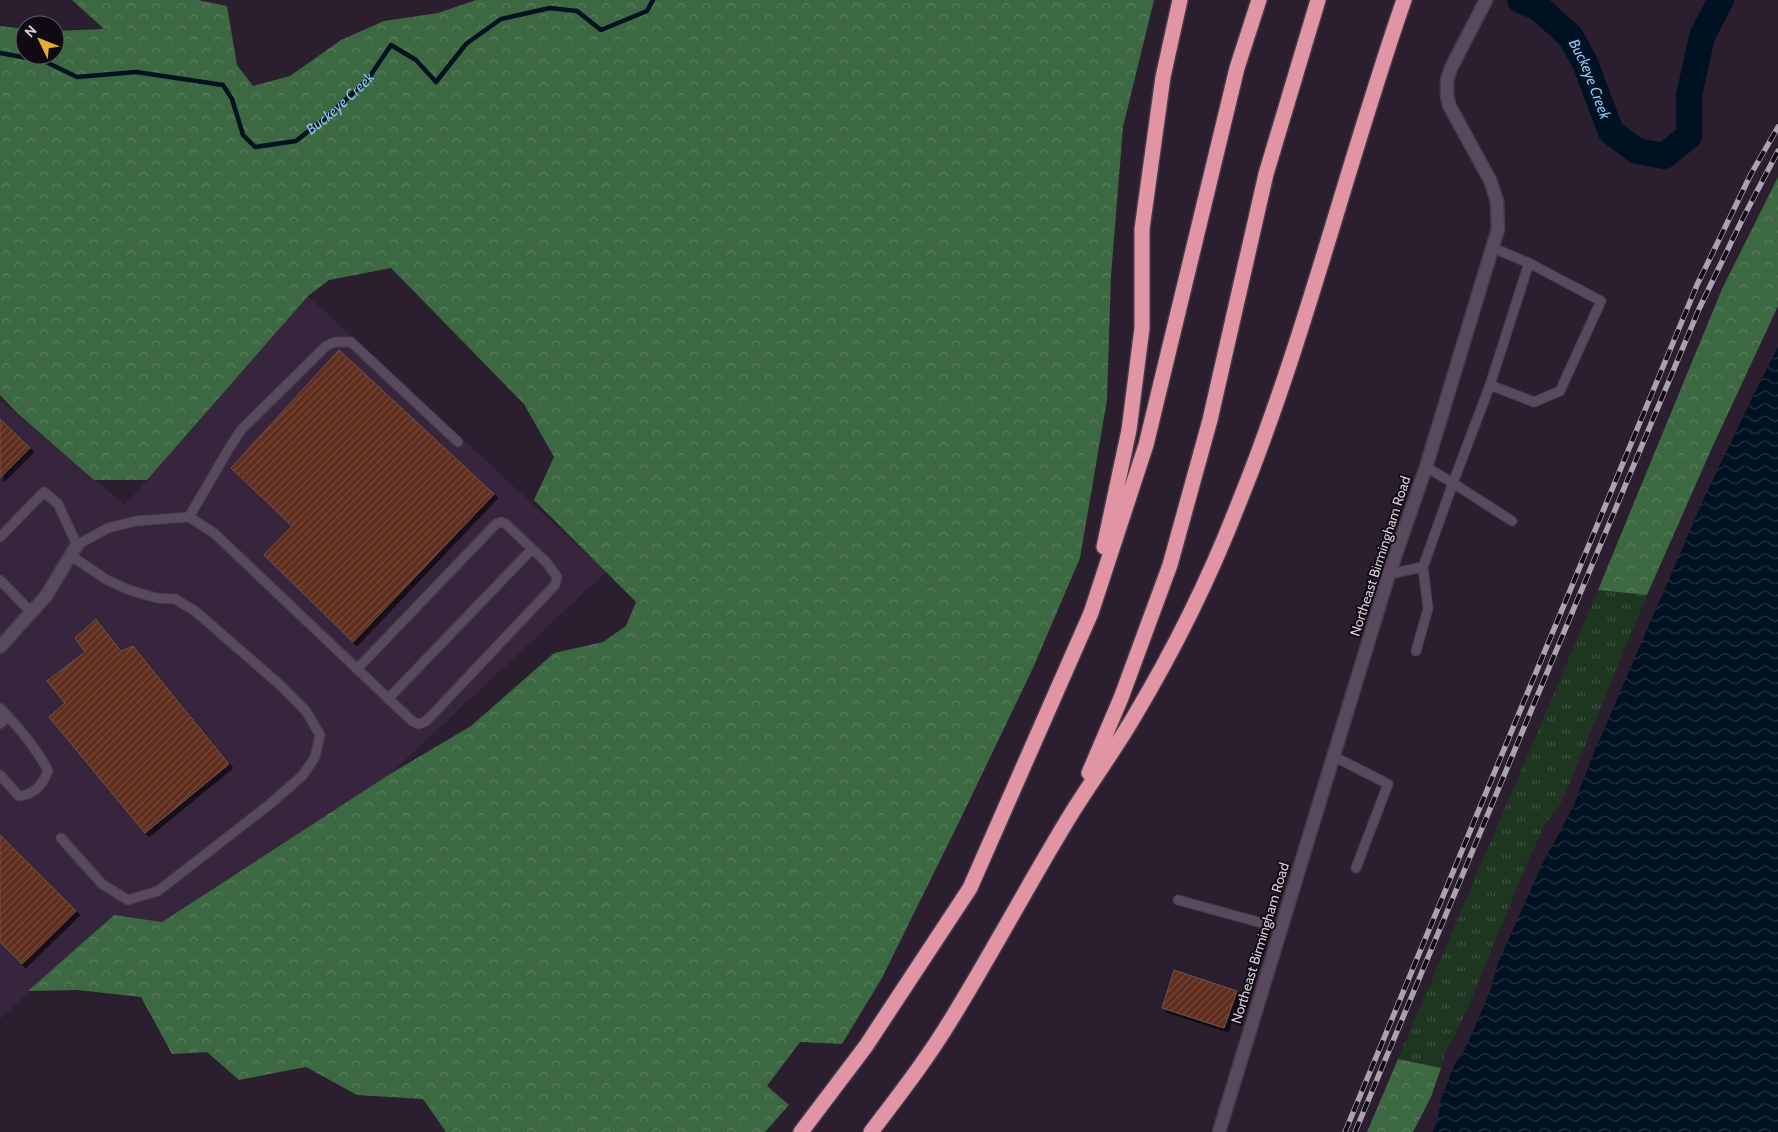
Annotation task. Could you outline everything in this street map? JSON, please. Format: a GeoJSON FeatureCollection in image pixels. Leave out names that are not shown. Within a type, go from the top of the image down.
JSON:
{"type":"FeatureCollection","features":[{"type":"Feature","properties":{"kind":"highway"},"geometry":{"type":"LineString","coordinates":[[1091,613],[1129,430],[1142,328],[1142,229],[1163,77],[1180,0]]}},
{"type":"Feature","properties":{"kind":"highway"},"geometry":{"type":"LineString","coordinates":[[801,1132],[866,1046],[970,888],[1091,613],[1146,445],[1237,68],[1259,0]]}},
{"type":"Feature","properties":{"kind":"highway"},"geometry":{"type":"LineString","coordinates":[[1073,811],[1121,698],[1170,565],[1210,420],[1266,174],[1318,0]]}},
{"type":"Feature","properties":{"kind":"highway"},"geometry":{"type":"LineString","coordinates":[[871,1132],[950,1022],[1073,811],[1135,714],[1181,630],[1238,507],[1274,412],[1296,346],[1375,84],[1404,0]]}},
{"type":"Feature","properties":{"kind":"street","name":"Northeast Birmingham Road"},"geometry":{"type":"LineString","coordinates":[[1218,1132],[1389,574],[1426,467],[1498,229],[1497,201],[1490,180],[1449,105],[1446,95],[1447,80],[1451,68],[1486,0]]}},
{"type":"Feature","properties":{"kind":"street"},"geometry":{"type":"LineString","coordinates":[[0,647],[46,596],[74,550]]}},
{"type":"Feature","properties":{"kind":"lane"},"geometry":{"type":"LineString","coordinates":[[1490,385],[1534,402],[1560,391],[1601,301],[1528,263],[1493,248]]}},
{"type":"Feature","properties":{"kind":"lane"},"geometry":{"type":"LineString","coordinates":[[1416,650],[1428,609],[1423,566],[1490,385],[1528,263]]}},
{"type":"Feature","properties":{"kind":"lane"},"geometry":{"type":"LineString","coordinates":[[189,517],[228,450],[242,430],[326,346],[334,342],[351,342],[458,442]]}},
{"type":"Feature","properties":{"kind":"lane"},"geometry":{"type":"LineString","coordinates":[[1426,467],[1512,521]]}},
{"type":"Feature","properties":{"kind":"lane"},"geometry":{"type":"LineString","coordinates":[[0,537],[44,492],[58,504],[74,550],[107,580],[129,590],[157,598],[175,599],[195,610],[279,684],[306,711],[320,735],[315,757],[303,775],[270,804],[158,891],[128,900],[102,884],[61,838]]}},
{"type":"Feature","properties":{"kind":"lane"},"geometry":{"type":"LineString","coordinates":[[74,550],[108,528],[164,518],[189,517],[214,533],[412,722],[419,724],[426,721],[433,714],[555,585],[557,577],[547,563],[532,548],[506,524],[500,522],[357,669]]}},
{"type":"Feature","properties":{"kind":"lane"},"geometry":{"type":"LineString","coordinates":[[388,699],[532,548]]}},
{"type":"Feature","properties":{"kind":"lane"},"geometry":{"type":"LineString","coordinates":[[1389,574],[1423,566]]}},
{"type":"Feature","properties":{"kind":"lane"},"geometry":{"type":"LineString","coordinates":[[0,580],[31,612]]}},
{"type":"Feature","properties":{"kind":"lane"},"geometry":{"type":"LineString","coordinates":[[0,708],[40,756],[48,771],[44,782],[28,795],[19,796],[0,775]]}},
{"type":"Feature","properties":{"kind":"lane"},"geometry":{"type":"LineString","coordinates":[[0,724],[7,716]]}},
{"type":"Feature","properties":{"kind":"lane"},"geometry":{"type":"LineString","coordinates":[[1333,756],[1388,784],[1356,868]]}},
{"type":"Feature","properties":{"kind":"lane"},"geometry":{"type":"LineString","coordinates":[[1178,900],[1280,928]]}},
{"type":"Feature","properties":{"kind":"shaded area"},"geometry":{"type":"Polygon","coordinates":[[[308,296],[606,572],[390,774],[161,922],[113,915],[0,1019],[0,400],[125,505],[308,296]]]}},
{"type":"Feature","properties":{"kind":"green space"},"geometry":{"type":"Polygon","coordinates":[[[72,0],[198,0],[227,6],[237,65],[253,86],[290,76],[341,40],[384,21],[438,13],[476,0],[1154,0],[1123,127],[1111,276],[1107,400],[1080,558],[1033,668],[882,978],[842,1044],[800,1042],[767,1086],[789,1105],[765,1132],[446,1132],[423,1099],[357,1095],[306,1067],[239,1080],[207,1052],[172,1054],[141,997],[78,990],[28,991],[114,915],[162,922],[390,774],[471,726],[554,653],[603,642],[626,626],[636,602],[534,500],[554,457],[524,404],[391,268],[329,280],[308,296],[147,480],[94,480],[16,412],[0,395],[0,26],[15,28],[15,65],[65,65],[65,31],[104,29],[72,0]]]}},
{"type":"Feature","properties":{"kind":"green space"},"geometry":{"type":"Polygon","coordinates":[[[1778,177],[1778,306],[1711,450],[1647,595],[1598,590],[1722,289],[1778,177]]]}},
{"type":"Feature","properties":{"kind":"green space"},"geometry":{"type":"Polygon","coordinates":[[[1598,590],[1647,595],[1561,803],[1546,823],[1528,861],[1466,1012],[1445,1054],[1441,1068],[1398,1059],[1598,590]]]}},
{"type":"Feature","properties":{"kind":"green space"},"geometry":{"type":"Polygon","coordinates":[[[1398,1059],[1441,1068],[1431,1097],[1413,1132],[1367,1132],[1398,1059]]]}},
{"type":"Feature","properties":{"kind":"water"},"geometry":{"type":"Polygon","coordinates":[[[1778,347],[1778,1132],[1433,1132],[1438,1119],[1441,1099],[1454,1066],[1465,1049],[1490,992],[1498,963],[1542,865],[1574,805],[1592,757],[1705,496],[1778,347]]]}},
{"type":"Feature","properties":{"kind":"building"},"geometry":{"type":"Polygon","coordinates":[[[339,350],[494,494],[353,642],[264,555],[292,526],[231,468],[339,350]]]}},
{"type":"Feature","properties":{"kind":"building"},"geometry":{"type":"Polygon","coordinates":[[[0,419],[30,448],[0,478],[0,419]]]}},
{"type":"Feature","properties":{"kind":"building"},"geometry":{"type":"Polygon","coordinates":[[[96,619],[121,651],[133,646],[229,764],[145,833],[49,717],[65,703],[47,681],[85,652],[75,638],[96,619]]]}},
{"type":"Feature","properties":{"kind":"building"},"geometry":{"type":"Polygon","coordinates":[[[0,835],[76,911],[22,964],[0,942],[0,835]]]}},
{"type":"Feature","properties":{"kind":"building"},"geometry":{"type":"Polygon","coordinates":[[[1174,970],[1237,991],[1224,1028],[1162,1008],[1174,970]]]}},
{"type":"Feature","properties":{"kind":"waterway","name":"Buckeye Creek"},"geometry":{"type":"LineString","coordinates":[[0,53],[44,61],[77,77],[136,72],[223,85],[232,99],[243,135],[255,147],[296,141],[329,115],[368,79],[391,45],[416,60],[436,82],[466,44],[501,19],[550,8],[577,11],[601,30],[647,11],[653,0]]}},
{"type":"Feature","properties":{"kind":"waterway","name":"Buckeye Creek"},"geometry":{"type":"LineString","coordinates":[[1520,0],[1539,8],[1571,37],[1585,63],[1611,132],[1637,151],[1664,156],[1689,136],[1689,96],[1702,36],[1721,0]]}},
{"type":"Feature","properties":{"kind":"railway"},"geometry":{"type":"LineString","coordinates":[[1345,1132],[1697,285],[1751,174],[1778,127]]}},
{"type":"Feature","properties":{"kind":"railway"},"geometry":{"type":"LineString","coordinates":[[1355,1132],[1699,309],[1778,151]]}}]}
